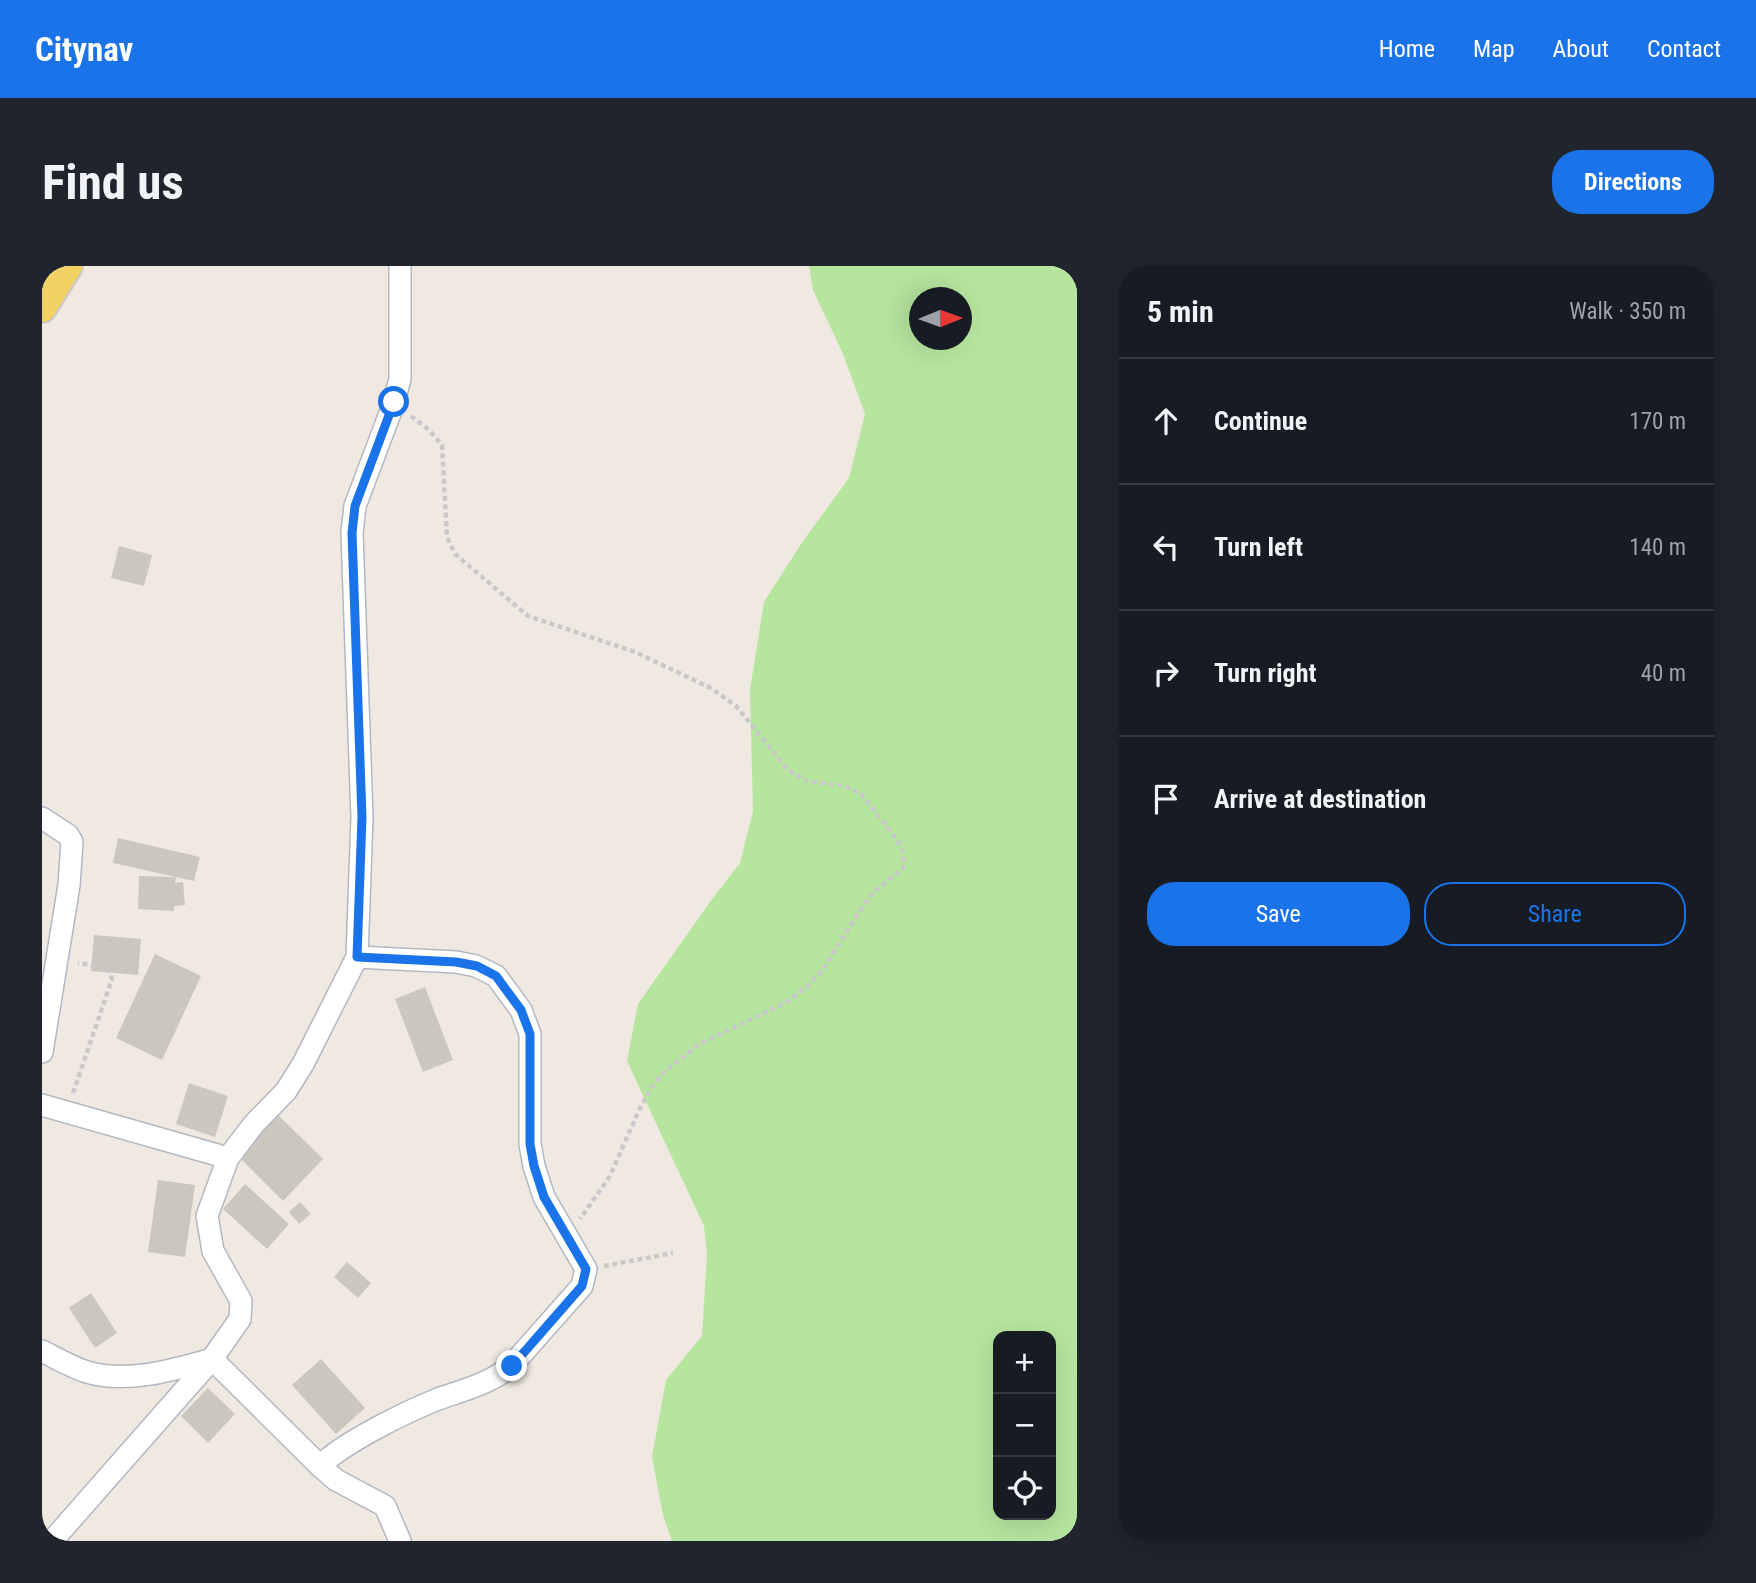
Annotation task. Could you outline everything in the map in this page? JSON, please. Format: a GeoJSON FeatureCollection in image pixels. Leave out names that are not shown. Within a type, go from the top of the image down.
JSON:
{"type":"FeatureCollection","features":[{"type":"Feature","properties":{"kind":"main road"},"geometry":{"type":"LineString","coordinates":[[42,308],[68,266]]}},
{"type":"Feature","properties":{"kind":"street"},"geometry":{"type":"LineString","coordinates":[[52,1541],[212,1359],[240,1320],[241,1301],[213,1251],[207,1216],[229,1158],[254,1124],[286,1091],[303,1064],[357,957],[362,817],[352,533],[355,506],[400,379],[400,266]]}},
{"type":"Feature","properties":{"kind":"street"},"geometry":{"type":"LineString","coordinates":[[42,818],[68,835],[72,842],[69,885],[42,1052]]}},
{"type":"Feature","properties":{"kind":"street"},"geometry":{"type":"LineString","coordinates":[[320,1466],[332,1453],[420,1406],[500,1376],[512,1366],[582,1286],[586,1269],[544,1197],[534,1166],[530,1144],[530,1034],[521,1010],[496,976],[477,966],[456,962],[357,957]]}},
{"type":"Feature","properties":{"kind":"street"},"geometry":{"type":"LineString","coordinates":[[42,1105],[229,1158]]}},
{"type":"Feature","properties":{"kind":"street"},"geometry":{"type":"LineString","coordinates":[[42,1350],[88,1373],[119,1376],[188,1366],[212,1359]]}},
{"type":"Feature","properties":{"kind":"street"},"geometry":{"type":"LineString","coordinates":[[212,1359],[320,1466],[336,1479],[385,1506],[400,1541]]}},
{"type":"Feature","properties":{"kind":"path"},"geometry":{"type":"LineString","coordinates":[[394,402],[429,430],[442,445],[447,537],[455,554],[528,616],[635,652],[711,688],[736,706],[788,770],[807,781],[845,786],[861,794],[898,841],[903,853],[903,868],[868,900],[822,971],[805,988],[785,1003],[701,1043],[665,1071],[651,1088],[610,1176],[578,1222],[570,1240]]}},
{"type":"Feature","properties":{"kind":"path"},"geometry":{"type":"LineString","coordinates":[[56,959],[108,968],[112,979],[67,1112]]}},
{"type":"Feature","properties":{"kind":"path"},"geometry":{"type":"LineString","coordinates":[[586,1269],[673,1253]]}},
{"type":"Feature","properties":{"kind":"green space"},"geometry":{"type":"Polygon","coordinates":[[[809,266],[1077,266],[1077,1541],[672,1541],[663,1515],[652,1457],[666,1380],[702,1336],[707,1254],[704,1226],[627,1061],[638,1004],[740,863],[753,811],[750,690],[764,602],[803,541],[849,478],[865,414],[843,354],[813,290],[809,266]]]}},
{"type":"Feature","properties":{"kind":"building"},"geometry":{"type":"Polygon","coordinates":[[[119,546],[152,555],[144,586],[111,578],[119,546]]]}},
{"type":"Feature","properties":{"kind":"building"},"geometry":{"type":"Polygon","coordinates":[[[118,838],[200,857],[194,881],[113,863],[118,838]]]}},
{"type":"Feature","properties":{"kind":"building"},"geometry":{"type":"Polygon","coordinates":[[[139,876],[176,877],[175,883],[183,882],[185,905],[174,906],[174,911],[138,909],[139,876]]]}},
{"type":"Feature","properties":{"kind":"building"},"geometry":{"type":"Polygon","coordinates":[[[94,935],[141,939],[138,975],[91,971],[94,935]]]}},
{"type":"Feature","properties":{"kind":"building"},"geometry":{"type":"Polygon","coordinates":[[[155,954],[201,976],[162,1060],[116,1038],[155,954]]]}},
{"type":"Feature","properties":{"kind":"building"},"geometry":{"type":"Polygon","coordinates":[[[425,987],[453,1060],[423,1072],[395,999],[425,987]]]}},
{"type":"Feature","properties":{"kind":"building"},"geometry":{"type":"Polygon","coordinates":[[[189,1083],[228,1096],[215,1137],[176,1124],[189,1083]]]}},
{"type":"Feature","properties":{"kind":"building"},"geometry":{"type":"Polygon","coordinates":[[[276,1113],[323,1159],[283,1201],[236,1154],[276,1113]]]}},
{"type":"Feature","properties":{"kind":"building"},"geometry":{"type":"Polygon","coordinates":[[[158,1180],[195,1185],[185,1257],[148,1252],[158,1180]]]}},
{"type":"Feature","properties":{"kind":"building"},"geometry":{"type":"Polygon","coordinates":[[[245,1184],[289,1224],[267,1249],[223,1209],[245,1184]]]}},
{"type":"Feature","properties":{"kind":"building"},"geometry":{"type":"Polygon","coordinates":[[[300,1202],[311,1214],[299,1224],[289,1212],[300,1202]]]}},
{"type":"Feature","properties":{"kind":"building"},"geometry":{"type":"Polygon","coordinates":[[[347,1262],[371,1283],[358,1298],[334,1277],[347,1262]]]}},
{"type":"Feature","properties":{"kind":"building"},"geometry":{"type":"Polygon","coordinates":[[[91,1293],[117,1333],[95,1348],[69,1308],[91,1293]]]}},
{"type":"Feature","properties":{"kind":"building"},"geometry":{"type":"Polygon","coordinates":[[[321,1359],[365,1408],[336,1434],[292,1385],[321,1359]]]}},
{"type":"Feature","properties":{"kind":"building"},"geometry":{"type":"Polygon","coordinates":[[[208,1388],[235,1414],[208,1443],[181,1416],[208,1388]]]}},
{"type":"Feature","properties":{"kind":"route"},"geometry":{"type":"LineString","coordinates":[[394,402],[355,506],[352,533],[362,817],[357,957],[456,962],[477,966],[496,976],[521,1010],[530,1034],[530,1144],[534,1166],[544,1197],[586,1269],[582,1286],[512,1366]]}}]}
